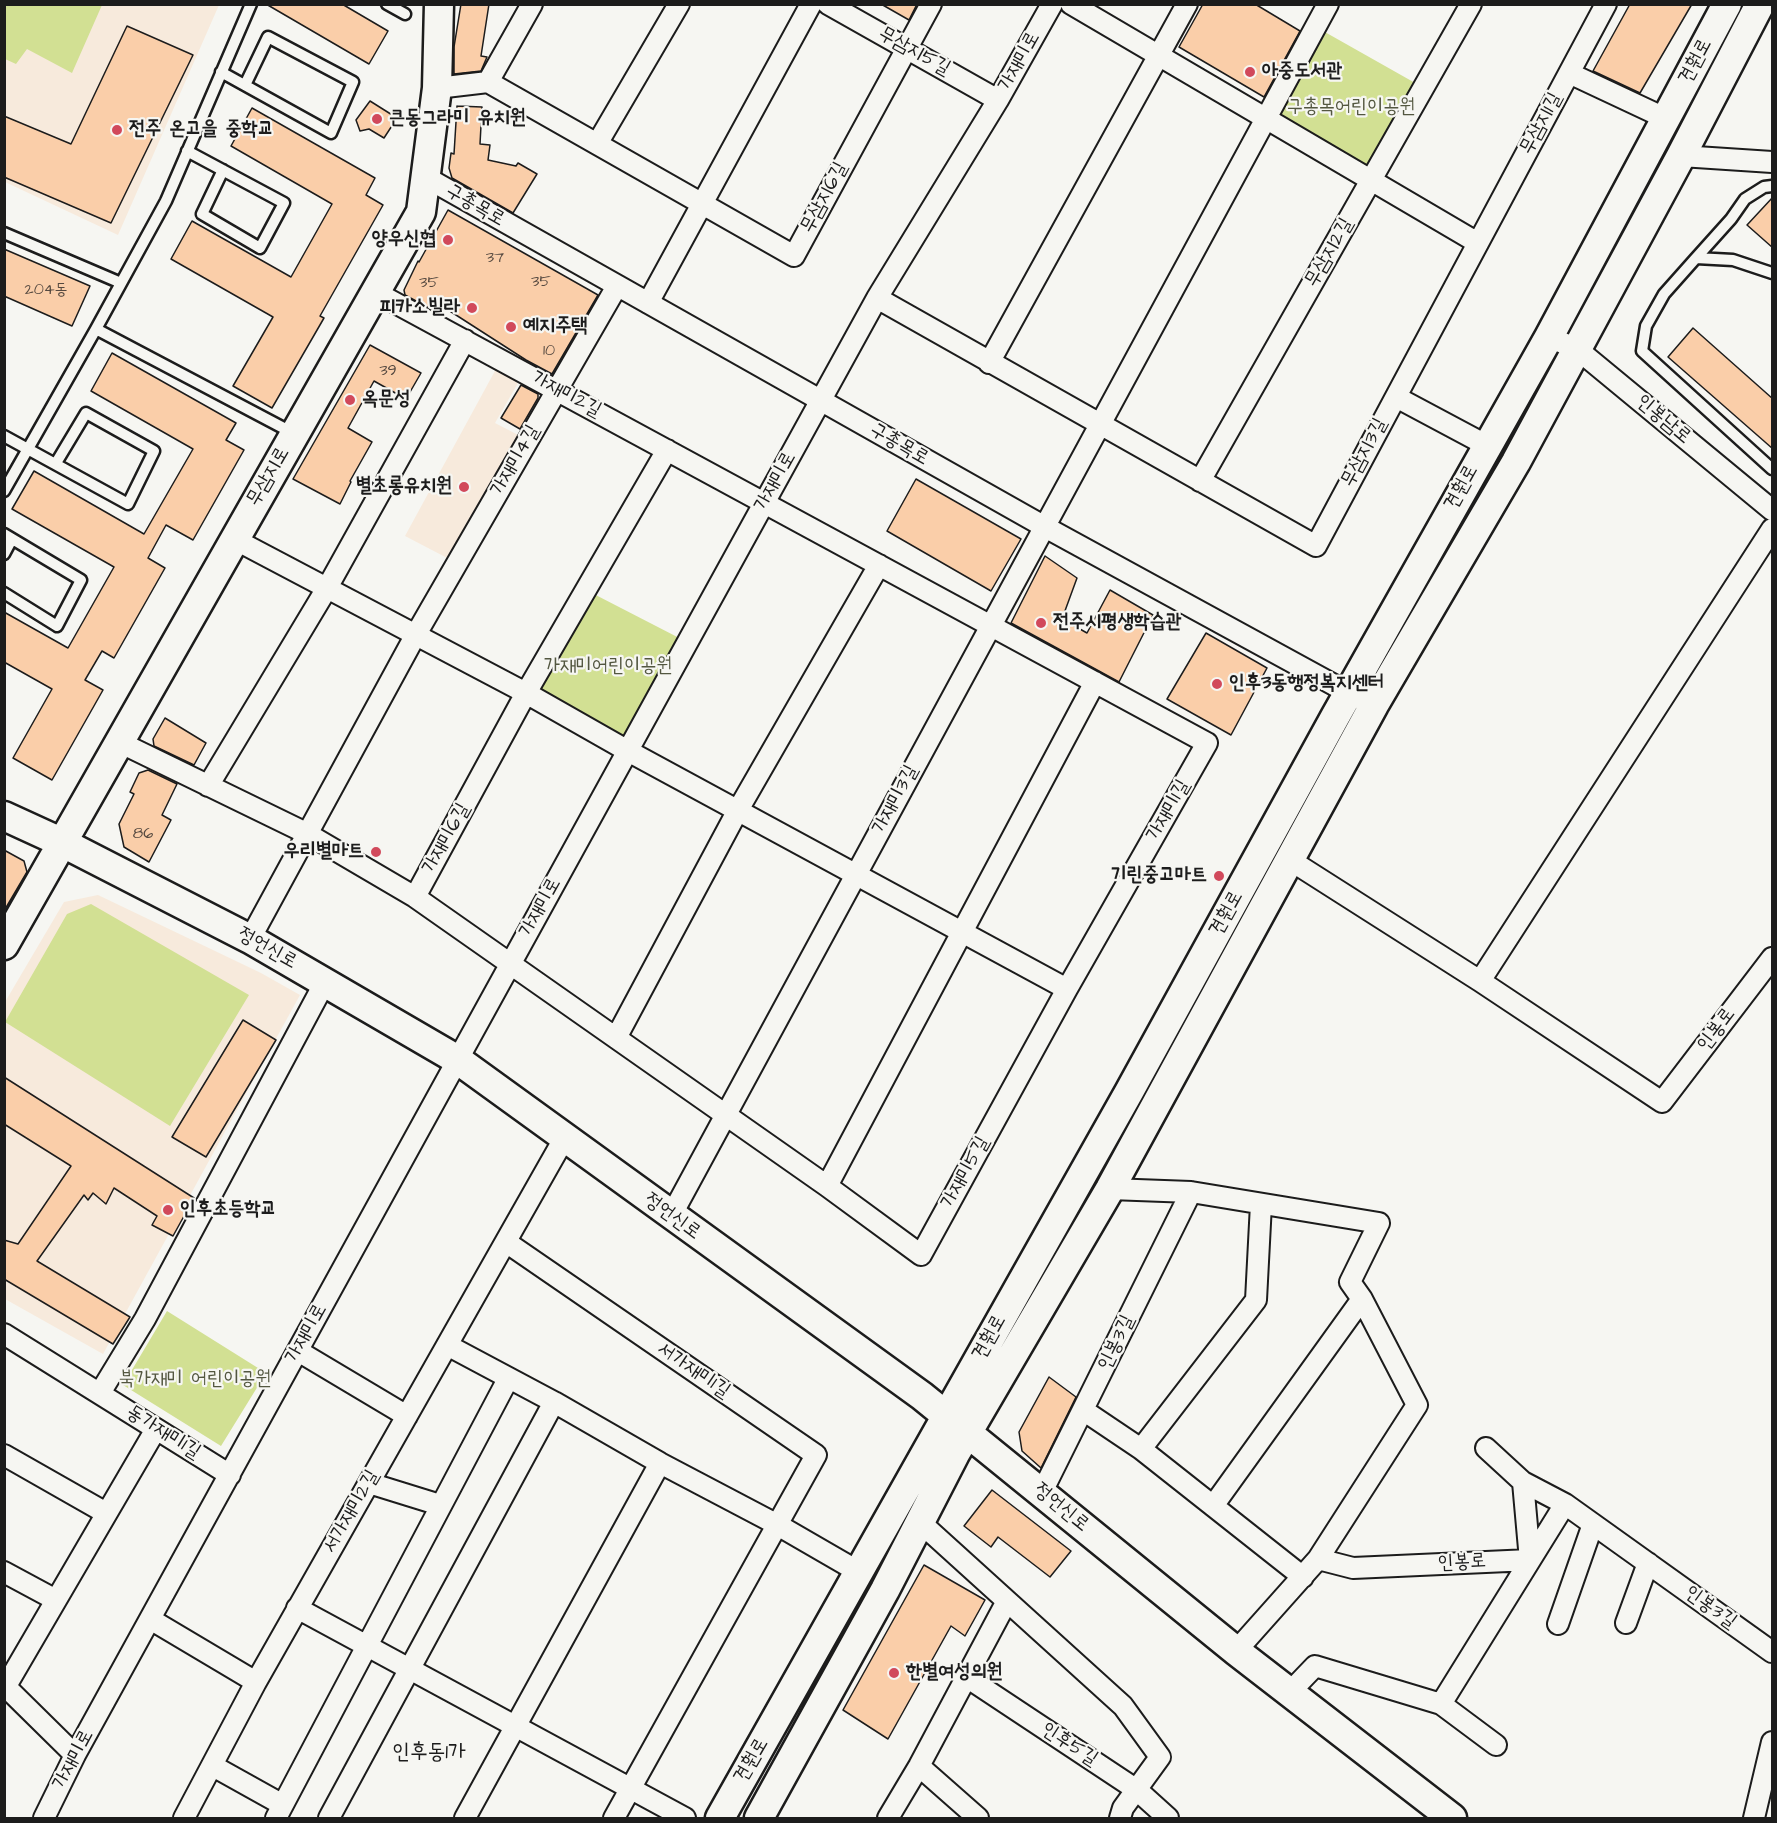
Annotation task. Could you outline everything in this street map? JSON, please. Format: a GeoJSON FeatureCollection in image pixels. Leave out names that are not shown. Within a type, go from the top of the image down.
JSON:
{"type":"FeatureCollection","features":[{"type":"Feature","properties":{"kind":"street","name":"무삼지로"},"geometry":{"type":"LineString","coordinates":[[8,930],[63,843],[421,212],[437,88],[439,4]]}},
{"type":"Feature","properties":{"kind":"street"},"geometry":{"type":"LineString","coordinates":[[437,88],[488,82],[532,4]]}},
{"type":"Feature","properties":{"kind":"street"},"geometry":{"type":"LineString","coordinates":[[597,144],[679,4]]}},
{"type":"Feature","properties":{"kind":"street"},"geometry":{"type":"LineString","coordinates":[[648,303],[811,4]]}},
{"type":"Feature","properties":{"kind":"street","name":"무삼지5길"},"geometry":{"type":"LineString","coordinates":[[828,4],[998,100]]}},
{"type":"Feature","properties":{"kind":"street"},"geometry":{"type":"LineString","coordinates":[[907,47],[931,4]]}},
{"type":"Feature","properties":{"kind":"street","name":"가재미로"},"geometry":{"type":"LineString","coordinates":[[44,1818],[75,1755],[820,400],[877,298],[998,100],[1052,4]]}},
{"type":"Feature","properties":{"kind":"street"},"geometry":{"type":"LineString","coordinates":[[1071,4],[1478,243]]}},
{"type":"Feature","properties":{"kind":"street"},"geometry":{"type":"LineString","coordinates":[[989,363],[1187,4]]}},
{"type":"Feature","properties":{"kind":"street"},"geometry":{"type":"LineString","coordinates":[[991,626],[1328,4]]}},
{"type":"Feature","properties":{"kind":"street","name":"무삼지2길"},"geometry":{"type":"LineString","coordinates":[[1200,482],[1471,4]]}},
{"type":"Feature","properties":{"kind":"street","name":"무삼지1길"},"geometry":{"type":"LineString","coordinates":[[1478,243],[1606,4]]}},
{"type":"Feature","properties":{"kind":"street","name":"견훤로"},"geometry":{"type":"LineString","coordinates":[[720,1818],[860,1572],[1110,1189],[1290,860],[1362,699],[1486,445],[1549,337],[1726,4]]}},
{"type":"Feature","properties":{"kind":"street","name":"견훤로"},"geometry":{"type":"LineString","coordinates":[[759,1818],[921,1523],[957,1424],[1362,699],[1516,462],[1760,4]]}},
{"type":"Feature","properties":{"kind":"street","name":"무삼지6길"},"geometry":{"type":"LineString","coordinates":[[488,82],[794,256],[907,47]]}},
{"type":"Feature","properties":{"kind":"street"},"geometry":{"type":"LineString","coordinates":[[1569,73],[1666,119]]}},
{"type":"Feature","properties":{"kind":"street"},"geometry":{"type":"LineString","coordinates":[[1681,156],[1773,162]]}},
{"type":"Feature","properties":{"kind":"street","name":"구총목로"},"geometry":{"type":"LineString","coordinates":[[427,178],[1045,527],[1362,699]]}},
{"type":"Feature","properties":{"kind":"street","name":"무삼지3길"},"geometry":{"type":"LineString","coordinates":[[877,298],[1316,546],[1478,243]]}},
{"type":"Feature","properties":{"kind":"street","name":"가재미4길"},"geometry":{"type":"LineString","coordinates":[[306,834],[415,636],[617,286]]}},
{"type":"Feature","properties":{"kind":"street","name":"가재미2길"},"geometry":{"type":"LineString","coordinates":[[375,291],[764,503]]}},
{"type":"Feature","properties":{"kind":"street","name":"인봉남로"},"geometry":{"type":"LineString","coordinates":[[1549,337],[1577,349],[1773,510]]}},
{"type":"Feature","properties":{"kind":"street"},"geometry":{"type":"LineString","coordinates":[[208,786],[327,588],[465,340]]}},
{"type":"Feature","properties":{"kind":"street"},"geometry":{"type":"LineString","coordinates":[[1396,397],[1486,445]]}},
{"type":"Feature","properties":{"kind":"street"},"geometry":{"type":"LineString","coordinates":[[526,693],[667,450]]}},
{"type":"Feature","properties":{"kind":"street","name":"가재미1길"},"geometry":{"type":"LineString","coordinates":[[764,503],[1207,743],[1067,989]]}},
{"type":"Feature","properties":{"kind":"street"},"geometry":{"type":"LineString","coordinates":[[1290,860],[1480,981],[1773,529]]}},
{"type":"Feature","properties":{"kind":"street"},"geometry":{"type":"LineString","coordinates":[[234,538],[526,693],[628,751],[1067,989]]}},
{"type":"Feature","properties":{"kind":"street"},"geometry":{"type":"LineString","coordinates":[[616,1038],[738,810],[879,565]]}},
{"type":"Feature","properties":{"kind":"street","name":"가재미3길"},"geometry":{"type":"LineString","coordinates":[[726,1115],[991,626]]}},
{"type":"Feature","properties":{"kind":"street"},"geometry":{"type":"LineString","coordinates":[[826,1186],[1095,682]]}},
{"type":"Feature","properties":{"kind":"street","name":"가재미6길"},"geometry":{"type":"LineString","coordinates":[[415,897],[526,693]]}},
{"type":"Feature","properties":{"kind":"street","name":"가재미6길"},"geometry":{"type":"LineString","coordinates":[[119,742],[306,834],[415,897],[510,964]]}},
{"type":"Feature","properties":{"kind":"street","name":"정언신로"},"geometry":{"type":"LineString","coordinates":[[4,816],[63,843],[250,939],[458,1060],[906,1385],[1042,1492],[1236,1651],[1452,1818]]}},
{"type":"Feature","properties":{"kind":"street"},"geometry":{"type":"LineString","coordinates":[[250,939],[306,834]]}},
{"type":"Feature","properties":{"kind":"street","name":"인봉로"},"geometry":{"type":"LineString","coordinates":[[1480,981],[1662,1102],[1773,958]]}},
{"type":"Feature","properties":{"kind":"street","name":"가재미5길"},"geometry":{"type":"LineString","coordinates":[[510,964],[921,1255],[1067,989]]}},
{"type":"Feature","properties":{"kind":"street"},"geometry":{"type":"LineString","coordinates":[[100,1393],[145,1319],[325,982]]}},
{"type":"Feature","properties":{"kind":"street"},"geometry":{"type":"LineString","coordinates":[[670,1216],[726,1115]]}},
{"type":"Feature","properties":{"kind":"street"},"geometry":{"type":"LineString","coordinates":[[298,1351],[407,1416],[565,1137]]}},
{"type":"Feature","properties":{"kind":"street"},"geometry":{"type":"LineString","coordinates":[[1110,1189],[1191,1192],[1379,1223],[1350,1282],[1362,1299],[1417,1405],[1318,1559],[1236,1651]]}},
{"type":"Feature","properties":{"kind":"street","name":"인봉3길"},"geometry":{"type":"LineString","coordinates":[[1042,1492],[1191,1192]]}},
{"type":"Feature","properties":{"kind":"street"},"geometry":{"type":"LineString","coordinates":[[1141,1449],[1256,1300],[1261,1203]]}},
{"type":"Feature","properties":{"kind":"street","name":"서가재미1길"},"geometry":{"type":"LineString","coordinates":[[506,1242],[816,1455],[630,1789]]}},
{"type":"Feature","properties":{"kind":"street"},"geometry":{"type":"LineString","coordinates":[[1213,1506],[1362,1299]]}},
{"type":"Feature","properties":{"kind":"street","name":"동가재미1길"},"geometry":{"type":"LineString","coordinates":[[4,1334],[230,1475]]}},
{"type":"Feature","properties":{"kind":"street"},"geometry":{"type":"LineString","coordinates":[[447,1345],[554,1402],[660,1463],[777,1524],[860,1572]]}},
{"type":"Feature","properties":{"kind":"street"},"geometry":{"type":"LineString","coordinates":[[213,1766],[280,1812],[508,1379]]}},
{"type":"Feature","properties":{"kind":"street"},"geometry":{"type":"LineString","coordinates":[[329,1818],[554,1402]]}},
{"type":"Feature","properties":{"kind":"street"},"geometry":{"type":"LineString","coordinates":[[1083,1410],[1141,1449],[1303,1577]]}},
{"type":"Feature","properties":{"kind":"street","name":"서가재미2길"},"geometry":{"type":"LineString","coordinates":[[184,1818],[297,1608],[407,1416]]}},
{"type":"Feature","properties":{"kind":"street"},"geometry":{"type":"LineString","coordinates":[[75,1755],[5,1685],[156,1429]]}},
{"type":"Feature","properties":{"kind":"street","name":"인봉3길"},"geometry":{"type":"LineString","coordinates":[[1486,1448],[1522,1482],[1565,1504],[1773,1652]]}},
{"type":"Feature","properties":{"kind":"street"},"geometry":{"type":"LineString","coordinates":[[4,1455],[106,1513]]}},
{"type":"Feature","properties":{"kind":"street"},"geometry":{"type":"LineString","coordinates":[[465,1818],[660,1463]]}},
{"type":"Feature","properties":{"kind":"street"},"geometry":{"type":"LineString","coordinates":[[369,1482],[440,1505]]}},
{"type":"Feature","properties":{"kind":"street"},"geometry":{"type":"LineString","coordinates":[[1522,1482],[1530,1560]]}},
{"type":"Feature","properties":{"kind":"street"},"geometry":{"type":"LineString","coordinates":[[1441,1704],[1565,1504]]}},
{"type":"Feature","properties":{"kind":"street"},"geometry":{"type":"LineString","coordinates":[[921,1523],[1123,1706],[1160,1757],[1123,1808],[1120,1818]]}},
{"type":"Feature","properties":{"kind":"street"},"geometry":{"type":"LineString","coordinates":[[1558,1624],[1593,1524]]}},
{"type":"Feature","properties":{"kind":"street","name":"인봉로"},"geometry":{"type":"LineString","coordinates":[[1318,1559],[1353,1569],[1530,1560]]}},
{"type":"Feature","properties":{"kind":"street"},"geometry":{"type":"LineString","coordinates":[[1626,1623],[1648,1563]]}},
{"type":"Feature","properties":{"kind":"street"},"geometry":{"type":"LineString","coordinates":[[4,1572],[56,1600]]}},
{"type":"Feature","properties":{"kind":"street"},"geometry":{"type":"LineString","coordinates":[[888,1818],[919,1766],[1007,1601]]}},
{"type":"Feature","properties":{"kind":"street"},"geometry":{"type":"LineString","coordinates":[[297,1608],[685,1818]]}},
{"type":"Feature","properties":{"kind":"street"},"geometry":{"type":"LineString","coordinates":[[150,1619],[256,1682]]}},
{"type":"Feature","properties":{"kind":"street"},"geometry":{"type":"LineString","coordinates":[[1290,1692],[1315,1666],[1441,1704],[1496,1745]]}},
{"type":"Feature","properties":{"kind":"street","name":"인후5길"},"geometry":{"type":"LineString","coordinates":[[965,1676],[1137,1790],[1168,1818]]}},
{"type":"Feature","properties":{"kind":"street"},"geometry":{"type":"LineString","coordinates":[[1754,1818],[1773,1742]]}},
{"type":"Feature","properties":{"kind":"street"},"geometry":{"type":"LineString","coordinates":[[919,1766],[978,1818]]}},
{"type":"Feature","properties":{"kind":"street"},"geometry":{"type":"LineString","coordinates":[[614,1818],[630,1789]]}},
{"type":"Feature","properties":{"kind":"lane"},"geometry":{"type":"LineString","coordinates":[[4,491],[166,201],[251,4]]}},
{"type":"Feature","properties":{"kind":"lane"},"geometry":{"type":"LineString","coordinates":[[387,4],[405,14]]}},
{"type":"Feature","properties":{"kind":"lane"},"geometry":{"type":"LineString","coordinates":[[222,72],[245,85],[331,133],[353,82],[268,36],[245,85]]}},
{"type":"Feature","properties":{"kind":"lane"},"geometry":{"type":"LineString","coordinates":[[187,151],[223,170],[284,203],[260,248],[202,214],[223,170]]}},
{"type":"Feature","properties":{"kind":"lane"},"geometry":{"type":"LineString","coordinates":[[1773,186],[1764,187],[1745,199],[1731,219],[1664,294],[1646,326],[1642,351],[1773,469]]}},
{"type":"Feature","properties":{"kind":"lane"},"geometry":{"type":"LineString","coordinates":[[4,233],[121,284]]}},
{"type":"Feature","properties":{"kind":"lane"},"geometry":{"type":"LineString","coordinates":[[1696,258],[1733,260],[1773,273]]}},
{"type":"Feature","properties":{"kind":"lane"},"geometry":{"type":"LineString","coordinates":[[96,329],[294,433]]}},
{"type":"Feature","properties":{"kind":"lane"},"geometry":{"type":"LineString","coordinates":[[4,436],[128,504],[154,451],[86,413],[56,463]]}},
{"type":"Feature","properties":{"kind":"lane"},"geometry":{"type":"LineString","coordinates":[[4,554],[8,537],[81,580],[57,626],[4,593]]}},
{"type":"Feature","properties":{"kind":"shaded area"},"geometry":{"type":"Polygon","coordinates":[[[5,5],[219,5],[118,235],[5,182],[5,5]]]}},
{"type":"Feature","properties":{"kind":"shaded area","name":"별초롱유치원"},"geometry":{"type":"Polygon","coordinates":[[[496,369],[518,383],[495,423],[524,438],[453,561],[405,536],[496,369]]]}},
{"type":"Feature","properties":{"kind":"shaded area"},"geometry":{"type":"Polygon","coordinates":[[[98,895],[261,973],[300,995],[103,1354],[5,1299],[5,1002],[64,902],[98,895]]]}},
{"type":"Feature","properties":{"kind":"green space"},"geometry":{"type":"Polygon","coordinates":[[[4,5],[102,5],[72,73],[27,49],[16,64],[5,59],[4,5]]]}},
{"type":"Feature","properties":{"kind":"green space","name":"구총목어린이공원"},"geometry":{"type":"Polygon","coordinates":[[[1316,27],[1424,88],[1371,181],[1266,119],[1316,27]]]}},
{"type":"Feature","properties":{"kind":"green space","name":"가재미어린이공원"},"geometry":{"type":"Polygon","coordinates":[[[586,590],[687,642],[628,751],[526,693],[586,590]]]}},
{"type":"Feature","properties":{"kind":"green space"},"geometry":{"type":"Polygon","coordinates":[[[91,904],[249,995],[170,1126],[5,1022],[67,914],[91,904]]]}},
{"type":"Feature","properties":{"kind":"green space","name":"북가재미 어린이공원"},"geometry":{"type":"Polygon","coordinates":[[[167,1311],[266,1373],[221,1446],[123,1385],[167,1311]]]}},
{"type":"Feature","properties":{"kind":"building"},"geometry":{"type":"Polygon","coordinates":[[[266,4],[342,4],[388,31],[369,64],[266,4]]]}},
{"type":"Feature","properties":{"kind":"building"},"geometry":{"type":"Polygon","coordinates":[[[461,4],[489,4],[481,56],[487,57],[481,71],[454,74],[454,47],[461,4]]]}},
{"type":"Feature","properties":{"kind":"building"},"geometry":{"type":"Polygon","coordinates":[[[881,4],[917,4],[909,20],[881,4]]]}},
{"type":"Feature","properties":{"kind":"building","name":"아중도서관"},"geometry":{"type":"Polygon","coordinates":[[[1203,4],[1255,4],[1300,31],[1264,97],[1179,47],[1203,4]]]}},
{"type":"Feature","properties":{"kind":"building"},"geometry":{"type":"Polygon","coordinates":[[[1630,4],[1692,4],[1640,93],[1593,71],[1630,4]]]}},
{"type":"Feature","properties":{"kind":"building","name":"전주 온고을 중학교"},"geometry":{"type":"Polygon","coordinates":[[[127,26],[193,55],[111,223],[4,177],[4,116],[71,144],[127,26]]]}},
{"type":"Feature","properties":{"kind":"building","name":"큰동그라미 유치원"},"geometry":{"type":"Polygon","coordinates":[[[370,101],[397,118],[384,138],[369,129],[360,131],[356,120],[370,101]]]}},
{"type":"Feature","properties":{"kind":"building"},"geometry":{"type":"Polygon","coordinates":[[[457,106],[482,107],[480,144],[490,145],[488,160],[516,166],[518,163],[537,174],[513,213],[452,178],[449,168],[451,153],[454,154],[457,106]]]}},
{"type":"Feature","properties":{"kind":"building"},"geometry":{"type":"Polygon","coordinates":[[[252,108],[375,178],[366,195],[383,205],[320,316],[324,318],[272,408],[233,386],[273,317],[171,259],[192,221],[291,277],[332,204],[231,146],[252,108]]]}},
{"type":"Feature","properties":{"kind":"building"},"geometry":{"type":"Polygon","coordinates":[[[1773,197],[1773,248],[1747,225],[1773,197]]]}},
{"type":"Feature","properties":{"kind":"building"},"geometry":{"type":"Polygon","coordinates":[[[448,210],[598,295],[552,374],[442,306],[438,313],[405,295],[404,290],[418,261],[448,210]]]}},
{"type":"Feature","properties":{"kind":"building"},"geometry":{"type":"Polygon","coordinates":[[[4,249],[90,286],[72,326],[4,296],[4,249]]]}},
{"type":"Feature","properties":{"kind":"building"},"geometry":{"type":"Polygon","coordinates":[[[1693,328],[1773,399],[1773,449],[1668,357],[1693,328]]]}},
{"type":"Feature","properties":{"kind":"building"},"geometry":{"type":"Polygon","coordinates":[[[370,345],[421,373],[406,399],[374,381],[348,428],[372,442],[340,504],[293,479],[370,345]]]}},
{"type":"Feature","properties":{"kind":"building"},"geometry":{"type":"Polygon","coordinates":[[[112,353],[236,423],[226,440],[244,450],[193,540],[166,525],[148,558],[165,568],[114,658],[102,651],[85,680],[103,690],[52,780],[13,758],[52,689],[4,662],[4,612],[68,648],[114,567],[12,509],[34,471],[144,534],[193,449],[91,391],[112,353]]]}},
{"type":"Feature","properties":{"kind":"building"},"geometry":{"type":"Polygon","coordinates":[[[521,385],[538,394],[538,398],[520,429],[501,418],[521,385]]]}},
{"type":"Feature","properties":{"kind":"building"},"geometry":{"type":"Polygon","coordinates":[[[916,479],[1021,539],[991,591],[887,531],[916,479]]]}},
{"type":"Feature","properties":{"kind":"building","name":"전주시평생학습관"},"geometry":{"type":"Polygon","coordinates":[[[1045,556],[1077,578],[1062,619],[1087,633],[1110,590],[1153,615],[1119,682],[1011,623],[1045,556]]]}},
{"type":"Feature","properties":{"kind":"building","name":"인후3동행정복지센터"},"geometry":{"type":"Polygon","coordinates":[[[1206,633],[1267,668],[1231,735],[1167,699],[1206,633]]]}},
{"type":"Feature","properties":{"kind":"building"},"geometry":{"type":"Polygon","coordinates":[[[165,718],[206,743],[194,765],[154,746],[153,739],[165,718]]]}},
{"type":"Feature","properties":{"kind":"building"},"geometry":{"type":"Polygon","coordinates":[[[148,770],[177,784],[162,815],[171,820],[149,862],[124,847],[119,824],[134,794],[130,792],[139,773],[148,770]]]}},
{"type":"Feature","properties":{"kind":"building"},"geometry":{"type":"Polygon","coordinates":[[[4,850],[24,861],[27,872],[4,911],[4,850]]]}},
{"type":"Feature","properties":{"kind":"building"},"geometry":{"type":"Polygon","coordinates":[[[243,1020],[276,1040],[206,1157],[172,1137],[243,1020]]]}},
{"type":"Feature","properties":{"kind":"building","name":"인후초등학교"},"geometry":{"type":"Polygon","coordinates":[[[4,1077],[194,1198],[173,1236],[152,1225],[157,1216],[114,1188],[106,1204],[93,1193],[88,1200],[84,1195],[37,1261],[130,1317],[113,1344],[4,1279],[4,1240],[18,1244],[71,1166],[4,1124],[4,1077]]]}},
{"type":"Feature","properties":{"kind":"building"},"geometry":{"type":"Polygon","coordinates":[[[1049,1377],[1076,1397],[1041,1468],[1022,1451],[1019,1432],[1049,1377]]]}},
{"type":"Feature","properties":{"kind":"building"},"geometry":{"type":"Polygon","coordinates":[[[992,1490],[1071,1551],[1050,1577],[998,1537],[991,1547],[964,1526],[992,1490]]]}},
{"type":"Feature","properties":{"kind":"building","name":"한별여성의원"},"geometry":{"type":"Polygon","coordinates":[[[924,1565],[985,1600],[965,1636],[951,1626],[888,1739],[843,1710],[924,1565]]]}},
{"type":"Feature","properties":{"kind":"place","name":"아중도서관"},"geometry":{"type":"Point","coordinates":[1250,72]}},
{"type":"Feature","properties":{"kind":"place","name":"큰동그라미 유치원"},"geometry":{"type":"Point","coordinates":[377,119]}},
{"type":"Feature","properties":{"kind":"place","name":"전주 온고을 중학교"},"geometry":{"type":"Point","coordinates":[117,130]}},
{"type":"Feature","properties":{"kind":"place","name":"양우신협"},"geometry":{"type":"Point","coordinates":[448,240]}},
{"type":"Feature","properties":{"kind":"place","name":"피카소빌라"},"geometry":{"type":"Point","coordinates":[472,308]}},
{"type":"Feature","properties":{"kind":"place","name":"예지주택"},"geometry":{"type":"Point","coordinates":[511,327]}},
{"type":"Feature","properties":{"kind":"place","name":"옥문성"},"geometry":{"type":"Point","coordinates":[350,400]}},
{"type":"Feature","properties":{"kind":"place","name":"별초롱유치원"},"geometry":{"type":"Point","coordinates":[464,487]}},
{"type":"Feature","properties":{"kind":"place","name":"전주시평생학습관"},"geometry":{"type":"Point","coordinates":[1041,623]}},
{"type":"Feature","properties":{"kind":"place","name":"인후3동행정복지센터"},"geometry":{"type":"Point","coordinates":[1217,684]}},
{"type":"Feature","properties":{"kind":"place","name":"우리별마트"},"geometry":{"type":"Point","coordinates":[376,852]}},
{"type":"Feature","properties":{"kind":"place","name":"기린중고마트"},"geometry":{"type":"Point","coordinates":[1219,876]}},
{"type":"Feature","properties":{"kind":"place","name":"인후초등학교"},"geometry":{"type":"Point","coordinates":[168,1210]}},
{"type":"Feature","properties":{"kind":"place","name":"한별여성의원"},"geometry":{"type":"Point","coordinates":[894,1673]}},
{"type":"Feature","properties":{"kind":"district","name":"인후동1가"},"geometry":{"type":"Point","coordinates":[429,1753]}}]}
